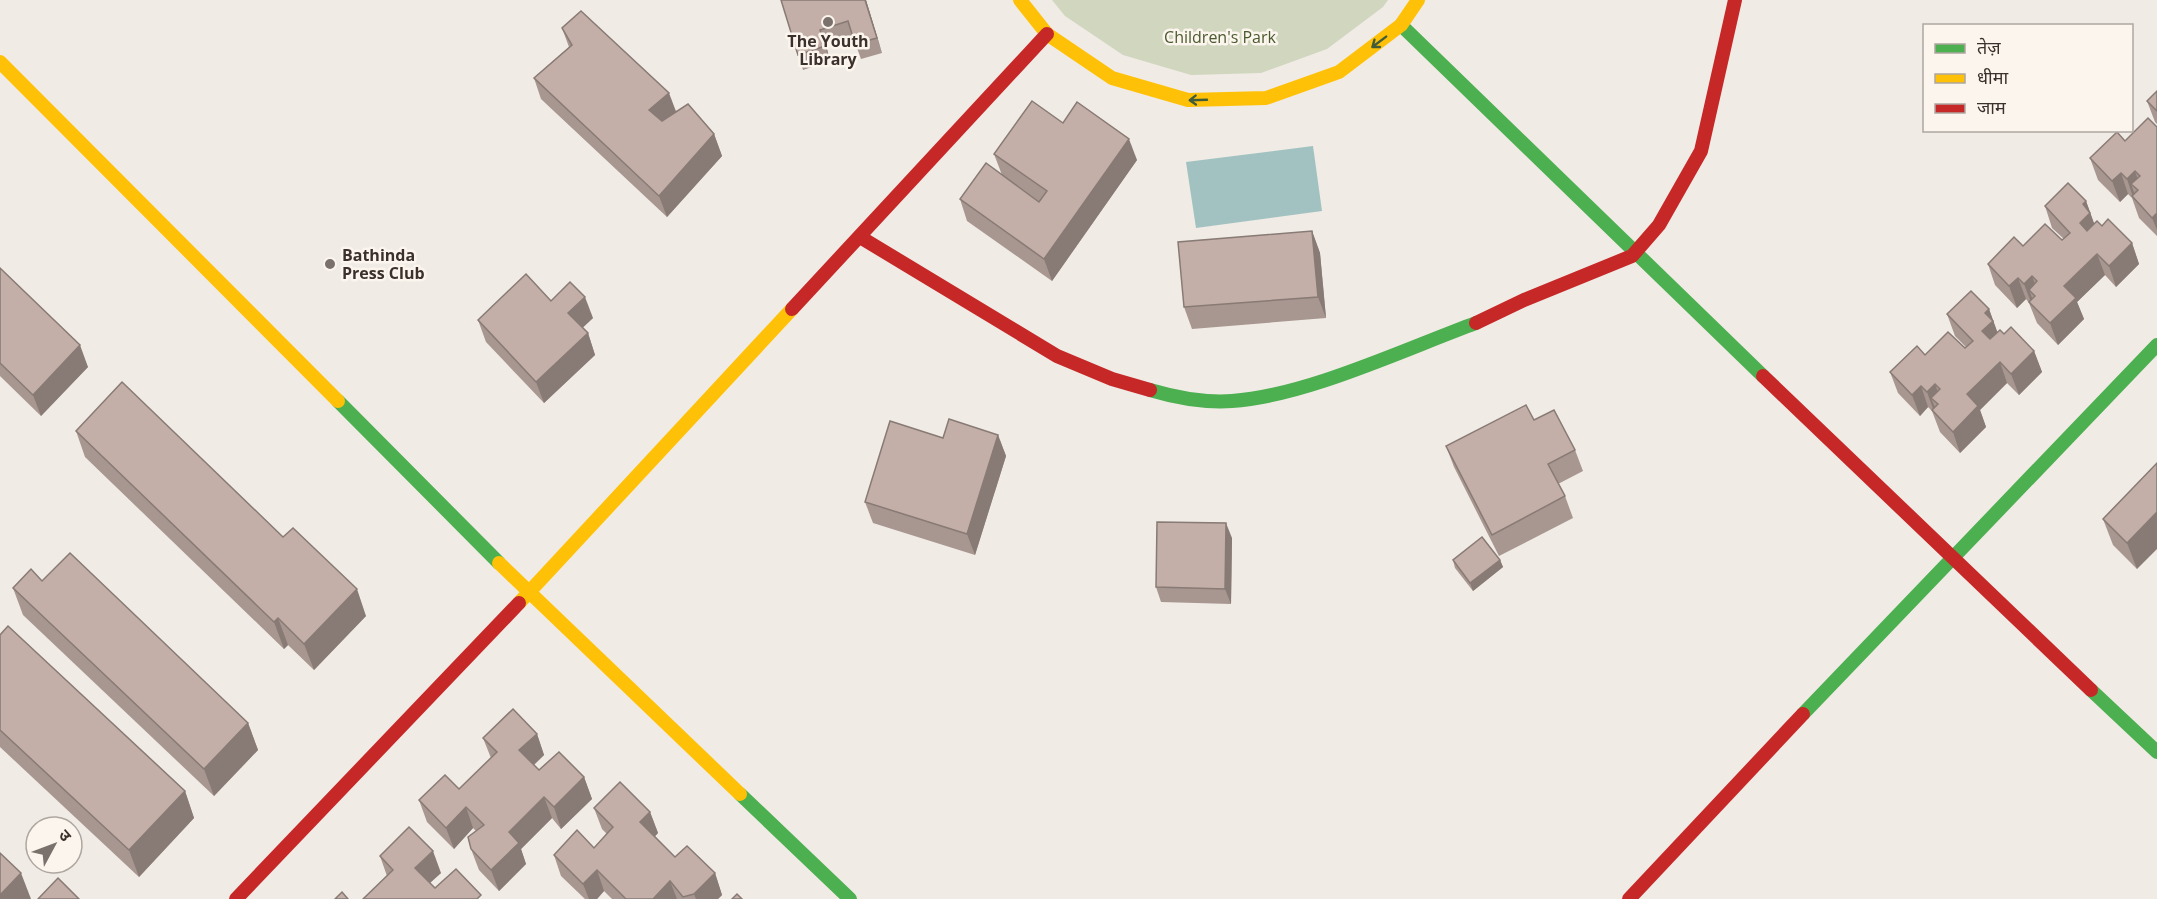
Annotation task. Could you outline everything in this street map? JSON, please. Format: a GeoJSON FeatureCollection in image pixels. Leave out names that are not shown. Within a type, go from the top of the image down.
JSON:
{"type":"FeatureCollection","features":[{"type":"Feature","properties":{"kind":"street"},"geometry":{"type":"LineString","coordinates":[[1020,0],[1047,34],[1112,78],[1188,100],[1266,98],[1339,72],[1401,25],[1418,0]]}},
{"type":"Feature","properties":{"kind":"street"},"geometry":{"type":"LineString","coordinates":[[860,237],[1057,356],[1143,389],[1170,396],[1213,402],[1277,393],[1331,377],[1484,320],[1583,275],[1617,264],[1636,252],[1670,208],[1701,151],[1736,0]]}},
{"type":"Feature","properties":{"kind":"street"},"geometry":{"type":"LineString","coordinates":[[1401,25],[1950,558],[2157,752]]}},
{"type":"Feature","properties":{"kind":"street"},"geometry":{"type":"LineString","coordinates":[[236,899],[529,593],[1047,34]]}},
{"type":"Feature","properties":{"kind":"street"},"geometry":{"type":"LineString","coordinates":[[0,62],[529,593],[850,899]]}},
{"type":"Feature","properties":{"kind":"street"},"geometry":{"type":"LineString","coordinates":[[1629,899],[1950,558],[2157,345]]}},
{"type":"Feature","properties":{"kind":"green space","name":"Children's Park"},"geometry":{"type":"Polygon","coordinates":[[[1052,0],[1388,0],[1383,7],[1327,49],[1261,73],[1191,75],[1123,55],[1065,16],[1052,0]]]}},
{"type":"Feature","properties":{"kind":"water"},"geometry":{"type":"Polygon","coordinates":[[[1313,146],[1322,211],[1196,228],[1186,162],[1313,146]]]}},
{"type":"Feature","properties":{"kind":"building"},"geometry":{"type":"Polygon","coordinates":[[[781,0],[865,0],[877,38],[855,44],[848,21],[820,30],[825,46],[798,55],[781,0]]]}},
{"type":"Feature","properties":{"kind":"building"},"geometry":{"type":"Polygon","coordinates":[[[581,11],[669,93],[649,110],[662,121],[688,104],[714,134],[659,196],[534,78],[572,45],[562,28],[581,11]]]}},
{"type":"Feature","properties":{"kind":"building"},"geometry":{"type":"Polygon","coordinates":[[[2157,91],[2157,111],[2147,101],[2157,91]]]}},
{"type":"Feature","properties":{"kind":"building"},"geometry":{"type":"Polygon","coordinates":[[[1032,101],[1063,123],[1077,102],[1129,139],[1044,259],[960,199],[986,163],[1039,202],[1047,191],[994,154],[1032,101]]]}},
{"type":"Feature","properties":{"kind":"building"},"geometry":{"type":"Polygon","coordinates":[[[2148,118],[2157,127],[2157,213],[2152,218],[2132,196],[2138,190],[2131,184],[2140,176],[2135,171],[2127,179],[2121,173],[2112,181],[2090,158],[2117,132],[2125,141],[2148,118]]]}},
{"type":"Feature","properties":{"kind":"building"},"geometry":{"type":"Polygon","coordinates":[[[2068,183],[2086,201],[2083,204],[2090,213],[2080,223],[2087,231],[2097,221],[2102,226],[2108,219],[2132,243],[2109,266],[2097,254],[2064,286],[2076,298],[2050,323],[2029,302],[2035,296],[2029,290],[2037,281],[2032,276],[2024,284],[2018,278],[2009,286],[1988,264],[2014,237],[2023,246],[2045,224],[2062,240],[2070,233],[2045,206],[2068,183]]]}},
{"type":"Feature","properties":{"kind":"building"},"geometry":{"type":"Polygon","coordinates":[[[1312,231],[1318,297],[1184,307],[1178,242],[1312,231]]]}},
{"type":"Feature","properties":{"kind":"building"},"geometry":{"type":"Polygon","coordinates":[[[0,268],[80,345],[33,395],[0,363],[0,268]]]}},
{"type":"Feature","properties":{"kind":"building"},"geometry":{"type":"Polygon","coordinates":[[[526,274],[551,301],[570,282],[585,297],[568,313],[588,333],[536,382],[478,320],[526,274]]]}},
{"type":"Feature","properties":{"kind":"building"},"geometry":{"type":"Polygon","coordinates":[[[1971,291],[1989,309],[1985,313],[1993,321],[1982,331],[1990,339],[2000,330],[2004,334],[2011,327],[2034,351],[2011,374],[2000,362],[1967,394],[1978,406],[1953,432],[1932,410],[1938,404],[1931,398],[1940,389],[1935,384],[1927,392],[1921,386],[1912,395],[1890,372],[1917,346],[1925,355],[1948,332],[1965,348],[1973,341],[1947,314],[1971,291]]]}},
{"type":"Feature","properties":{"kind":"building"},"geometry":{"type":"Polygon","coordinates":[[[122,382],[283,537],[293,528],[357,589],[304,644],[278,618],[274,622],[76,431],[122,382]]]}},
{"type":"Feature","properties":{"kind":"building"},"geometry":{"type":"Polygon","coordinates":[[[1526,405],[1534,420],[1554,410],[1575,450],[1548,464],[1565,496],[1492,535],[1446,446],[1526,405]]]}},
{"type":"Feature","properties":{"kind":"building"},"geometry":{"type":"Polygon","coordinates":[[[949,419],[998,435],[967,534],[865,502],[890,421],[943,438],[949,419]]]}},
{"type":"Feature","properties":{"kind":"building"},"geometry":{"type":"Polygon","coordinates":[[[2157,463],[2157,512],[2127,543],[2103,519],[2157,463]]]}},
{"type":"Feature","properties":{"kind":"building"},"geometry":{"type":"Polygon","coordinates":[[[1157,522],[1226,523],[1225,589],[1156,587],[1157,522]]]}},
{"type":"Feature","properties":{"kind":"building"},"geometry":{"type":"Polygon","coordinates":[[[1482,537],[1500,560],[1470,583],[1453,560],[1482,537]]]}},
{"type":"Feature","properties":{"kind":"building"},"geometry":{"type":"Polygon","coordinates":[[[70,553],[248,723],[204,769],[13,588],[31,569],[42,581],[70,553]]]}},
{"type":"Feature","properties":{"kind":"building"},"geometry":{"type":"Polygon","coordinates":[[[8,626],[185,791],[129,850],[0,730],[0,635],[8,626]]]}},
{"type":"Feature","properties":{"kind":"building"},"geometry":{"type":"Polygon","coordinates":[[[513,709],[537,734],[519,750],[539,770],[559,752],[584,777],[554,807],[544,797],[509,832],[519,843],[491,870],[471,849],[468,837],[484,825],[466,807],[446,828],[419,800],[445,775],[459,789],[497,752],[483,738],[513,709]]]}},
{"type":"Feature","properties":{"kind":"building"},"geometry":{"type":"Polygon","coordinates":[[[620,782],[650,812],[640,822],[675,857],[687,846],[715,873],[694,894],[683,897],[670,881],[653,899],[626,899],[597,870],[583,884],[554,855],[577,830],[594,848],[613,827],[594,808],[620,782]]]}},
{"type":"Feature","properties":{"kind":"building"},"geometry":{"type":"Polygon","coordinates":[[[409,827],[433,851],[415,868],[435,888],[456,869],[481,895],[477,899],[363,899],[393,870],[380,856],[409,827]]]}},
{"type":"Feature","properties":{"kind":"building"},"geometry":{"type":"Polygon","coordinates":[[[0,853],[21,873],[0,895],[0,853]]]}},
{"type":"Feature","properties":{"kind":"building"},"geometry":{"type":"Polygon","coordinates":[[[58,878],[79,899],[38,899],[58,878]]]}},
{"type":"Feature","properties":{"kind":"building"},"geometry":{"type":"Polygon","coordinates":[[[342,892],[348,899],[335,899],[342,892]]]}},
{"type":"Feature","properties":{"kind":"building"},"geometry":{"type":"Polygon","coordinates":[[[737,894],[742,899],[732,899],[737,894]]]}},
{"type":"Feature","properties":{"kind":"traffic: fast"},"geometry":{"type":"LineString","coordinates":[[1401,25],[1763,376]]}},
{"type":"Feature","properties":{"kind":"traffic: fast"},"geometry":{"type":"LineString","coordinates":[[1150,390],[1200,401],[1232,401],[1261,397],[1355,370],[1476,323]]}},
{"type":"Feature","properties":{"kind":"traffic: fast"},"geometry":{"type":"LineString","coordinates":[[1803,714],[2157,345]]}},
{"type":"Feature","properties":{"kind":"traffic: fast"},"geometry":{"type":"LineString","coordinates":[[338,401],[499,563]]}},
{"type":"Feature","properties":{"kind":"traffic: fast"},"geometry":{"type":"LineString","coordinates":[[2091,690],[2157,752]]}},
{"type":"Feature","properties":{"kind":"traffic: fast"},"geometry":{"type":"LineString","coordinates":[[740,794],[850,899]]}},
{"type":"Feature","properties":{"kind":"traffic: slow"},"geometry":{"type":"LineString","coordinates":[[1020,0],[1047,34],[1112,78],[1188,100],[1266,98],[1339,72],[1401,25],[1418,0]]}},
{"type":"Feature","properties":{"kind":"traffic: slow"},"geometry":{"type":"LineString","coordinates":[[0,62],[338,401]]}},
{"type":"Feature","properties":{"kind":"traffic: slow"},"geometry":{"type":"LineString","coordinates":[[519,603],[792,309]]}},
{"type":"Feature","properties":{"kind":"traffic: slow"},"geometry":{"type":"LineString","coordinates":[[499,563],[740,794]]}},
{"type":"Feature","properties":{"kind":"traffic: jam"},"geometry":{"type":"LineString","coordinates":[[1476,323],[1524,300],[1632,256],[1659,225],[1701,151],[1735,0]]}},
{"type":"Feature","properties":{"kind":"traffic: jam"},"geometry":{"type":"LineString","coordinates":[[792,309],[1047,34]]}},
{"type":"Feature","properties":{"kind":"traffic: jam"},"geometry":{"type":"LineString","coordinates":[[860,237],[1057,356],[1112,379],[1150,390]]}},
{"type":"Feature","properties":{"kind":"traffic: jam"},"geometry":{"type":"LineString","coordinates":[[1763,376],[2091,690]]}},
{"type":"Feature","properties":{"kind":"traffic: jam"},"geometry":{"type":"LineString","coordinates":[[236,899],[519,603]]}},
{"type":"Feature","properties":{"kind":"traffic: jam"},"geometry":{"type":"LineString","coordinates":[[1629,899],[1803,714]]}},
{"type":"Feature","properties":{"kind":"place","name":"The Youth Library"},"geometry":{"type":"Point","coordinates":[828,22]}},
{"type":"Feature","properties":{"kind":"place","name":"Bathinda Press Club"},"geometry":{"type":"Point","coordinates":[330,264]}}]}
